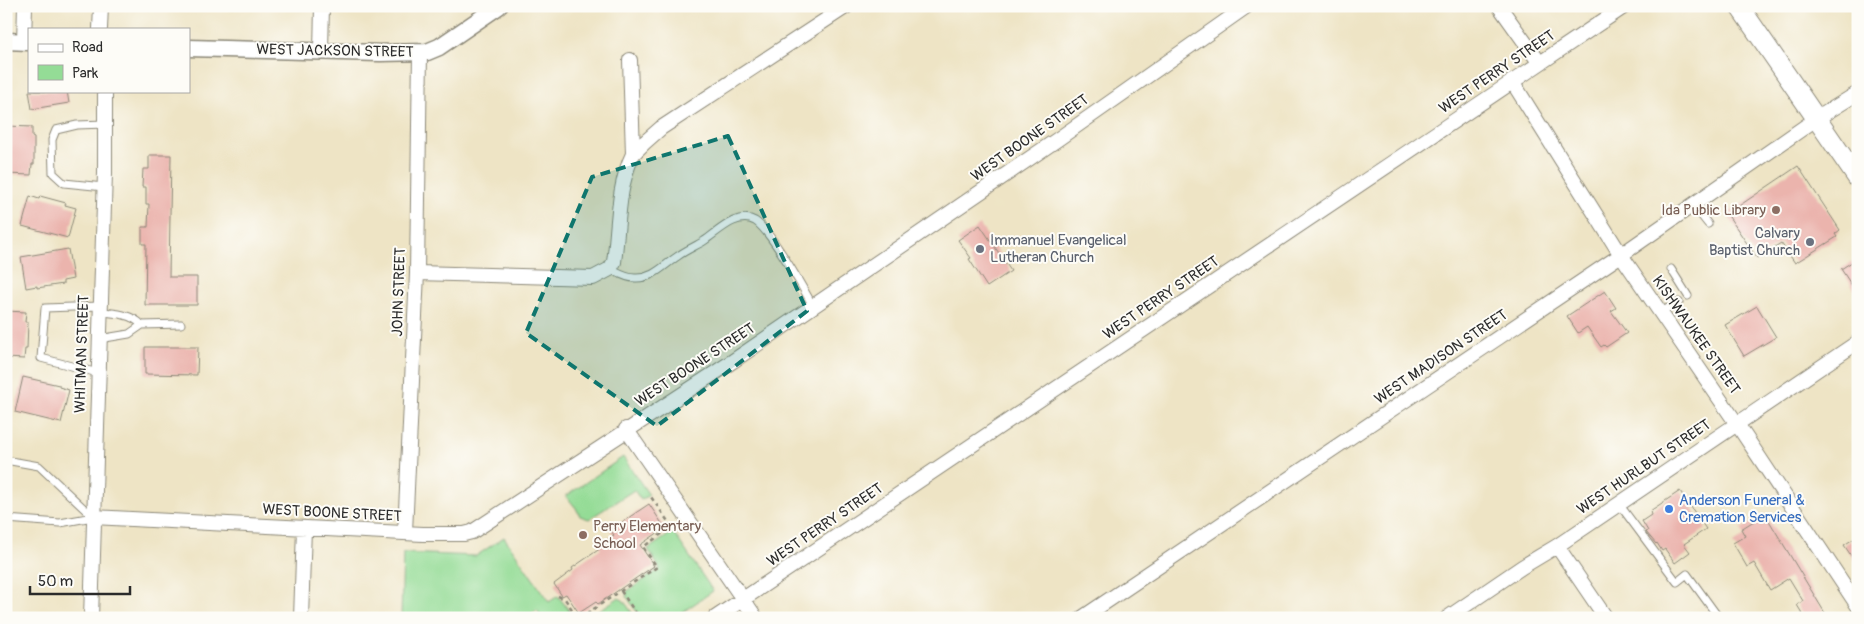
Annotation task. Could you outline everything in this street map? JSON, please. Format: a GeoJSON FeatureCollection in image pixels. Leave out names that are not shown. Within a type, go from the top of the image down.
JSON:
{"type":"FeatureCollection","features":[{"type":"Feature","properties":{"kind":"main road"},"geometry":{"type":"LineString","coordinates":[[1739,6],[1858,179]]}},
{"type":"Feature","properties":{"kind":"street"},"geometry":{"type":"LineString","coordinates":[[6,41],[26,42],[25,6]]}},
{"type":"Feature","properties":{"kind":"street"},"geometry":{"type":"LineString","coordinates":[[100,28],[101,6]]}},
{"type":"Feature","properties":{"kind":"street"},"geometry":{"type":"LineString","coordinates":[[321,51],[322,6]]}},
{"type":"Feature","properties":{"kind":"street","name":"WEST JACKSON STREET"},"geometry":{"type":"LineString","coordinates":[[190,48],[380,53],[420,52],[439,47],[498,6]]}},
{"type":"Feature","properties":{"kind":"street"},"geometry":{"type":"LineString","coordinates":[[417,273],[593,278],[610,269],[614,262],[622,183],[626,168],[633,154],[661,128],[847,6]]}},
{"type":"Feature","properties":{"kind":"street","name":"WEST BOONE STREET"},"geometry":{"type":"LineString","coordinates":[[93,517],[456,535],[472,532],[814,306],[1058,139],[1247,6]]}},
{"type":"Feature","properties":{"kind":"street"},"geometry":{"type":"LineString","coordinates":[[1499,6],[1540,62]]}},
{"type":"Feature","properties":{"kind":"street","name":"WEST PERRY STREET"},"geometry":{"type":"LineString","coordinates":[[715,618],[1625,6]]}},
{"type":"Feature","properties":{"kind":"street","name":"JOHN STREET"},"geometry":{"type":"LineString","coordinates":[[405,532],[417,273],[420,52]]}},
{"type":"Feature","properties":{"kind":"street"},"geometry":{"type":"LineString","coordinates":[[630,60],[633,154]]}},
{"type":"Feature","properties":{"kind":"street","name":"KISHWAUKEE STREET"},"geometry":{"type":"LineString","coordinates":[[1512,81],[1621,255],[1737,424],[1858,606]]}},
{"type":"Feature","properties":{"kind":"street","name":"WHITMAN STREET"},"geometry":{"type":"LineString","coordinates":[[91,618],[104,187],[105,92]]}},
{"type":"Feature","properties":{"kind":"street","name":"WEST MADISON STREET"},"geometry":{"type":"LineString","coordinates":[[1082,618],[1621,255],[1816,119],[1856,98]]}},
{"type":"Feature","properties":{"kind":"street","name":"WEST HURLBUT STREET"},"geometry":{"type":"LineString","coordinates":[[1448,618],[1858,343]]}},
{"type":"Feature","properties":{"kind":"street"},"geometry":{"type":"LineString","coordinates":[[626,429],[756,618]]}},
{"type":"Feature","properties":{"kind":"street"},"geometry":{"type":"LineString","coordinates":[[301,618],[304,528]]}},
{"type":"Feature","properties":{"kind":"street"},"geometry":{"type":"LineString","coordinates":[[1556,546],[1606,618]]}},
{"type":"Feature","properties":{"kind":"lane"},"geometry":{"type":"LineString","coordinates":[[104,187],[64,183],[53,173],[52,140],[56,130],[77,125],[105,124]]}},
{"type":"Feature","properties":{"kind":"lane"},"geometry":{"type":"LineString","coordinates":[[1693,205],[1708,224]]}},
{"type":"Feature","properties":{"kind":"lane"},"geometry":{"type":"LineString","coordinates":[[610,269],[628,277],[648,276],[668,265],[677,256],[704,241],[721,228],[734,221],[747,218],[761,225],[814,306]]}},
{"type":"Feature","properties":{"kind":"lane"},"geometry":{"type":"LineString","coordinates":[[1671,269],[1688,296]]}},
{"type":"Feature","properties":{"kind":"lane"},"geometry":{"type":"LineString","coordinates":[[1661,312],[1679,302]]}},
{"type":"Feature","properties":{"kind":"lane"},"geometry":{"type":"LineString","coordinates":[[98,372],[41,358],[45,308],[100,309],[137,319],[142,325]]}},
{"type":"Feature","properties":{"kind":"lane"},"geometry":{"type":"LineString","coordinates":[[99,339],[129,334],[142,325],[181,324]]}},
{"type":"Feature","properties":{"kind":"lane"},"geometry":{"type":"LineString","coordinates":[[11,461],[39,466],[93,517]]}},
{"type":"Feature","properties":{"kind":"lane"},"geometry":{"type":"LineString","coordinates":[[1619,504],[1677,582],[1687,574],[1719,618]]}},
{"type":"Feature","properties":{"kind":"lane"},"geometry":{"type":"LineString","coordinates":[[6,519],[60,523],[93,517]]}},
{"type":"Feature","properties":{"kind":"path"},"geometry":{"type":"LineString","coordinates":[[558,596],[565,599],[579,618],[657,567],[643,547],[672,527],[651,497]]}},
{"type":"Feature","properties":{"kind":"path"},"geometry":{"type":"LineString","coordinates":[[621,591],[639,618]]}},
{"type":"Feature","properties":{"kind":"highlighted area"},"geometry":{"type":"Polygon","coordinates":[[[728,136],[807,311],[657,426],[526,333],[592,177],[728,136]]]}},
{"type":"Feature","properties":{"kind":"green space"},"geometry":{"type":"Polygon","coordinates":[[[623,457],[649,495],[641,500],[634,490],[589,519],[580,516],[566,496],[623,457]]]}},
{"type":"Feature","properties":{"kind":"green space"},"geometry":{"type":"Polygon","coordinates":[[[673,532],[713,591],[674,618],[641,618],[627,597],[626,592],[660,569],[648,549],[673,532]]]}},
{"type":"Feature","properties":{"kind":"green space"},"geometry":{"type":"Polygon","coordinates":[[[504,537],[549,602],[558,596],[575,618],[542,618],[537,610],[525,618],[401,618],[403,553],[476,556],[504,537]]]}},
{"type":"Feature","properties":{"kind":"green space"},"geometry":{"type":"Polygon","coordinates":[[[618,598],[623,600],[636,618],[583,618],[601,609],[618,598]]]}},
{"type":"Feature","properties":{"kind":"building"},"geometry":{"type":"Polygon","coordinates":[[[29,92],[67,92],[69,103],[32,109],[29,92]]]}},
{"type":"Feature","properties":{"kind":"building"},"geometry":{"type":"Polygon","coordinates":[[[6,126],[32,127],[34,164],[32,164],[31,175],[6,174],[6,126]]]}},
{"type":"Feature","properties":{"kind":"building"},"geometry":{"type":"Polygon","coordinates":[[[149,155],[171,155],[169,277],[197,277],[197,305],[145,305],[146,244],[142,244],[142,227],[148,227],[149,204],[146,204],[146,187],[142,187],[143,169],[149,169],[149,155]]]}},
{"type":"Feature","properties":{"kind":"building","name":"Ida Public Library"},"geometry":{"type":"Polygon","coordinates":[[[1798,166],[1840,230],[1835,234],[1837,237],[1795,263],[1781,243],[1757,258],[1727,214],[1798,166]]]}},
{"type":"Feature","properties":{"kind":"building"},"geometry":{"type":"Polygon","coordinates":[[[30,196],[39,199],[40,196],[66,203],[65,205],[76,208],[68,238],[22,226],[30,196]]]}},
{"type":"Feature","properties":{"kind":"building","name":"Immanuel Evangelical Lutheran Church"},"geometry":{"type":"Polygon","coordinates":[[[980,225],[1011,271],[987,287],[969,259],[971,258],[958,240],[980,225]]]}},
{"type":"Feature","properties":{"kind":"building"},"geometry":{"type":"Polygon","coordinates":[[[68,249],[73,279],[63,281],[63,284],[26,288],[21,257],[68,249]]]}},
{"type":"Feature","properties":{"kind":"building"},"geometry":{"type":"Polygon","coordinates":[[[1858,258],[1858,295],[1841,269],[1858,258]]]}},
{"type":"Feature","properties":{"kind":"building"},"geometry":{"type":"Polygon","coordinates":[[[1605,291],[1616,308],[1611,311],[1627,333],[1606,347],[1604,345],[1601,347],[1587,327],[1578,333],[1567,316],[1605,291]]]}},
{"type":"Feature","properties":{"kind":"building"},"geometry":{"type":"Polygon","coordinates":[[[1757,306],[1776,337],[1744,356],[1725,325],[1757,306]]]}},
{"type":"Feature","properties":{"kind":"building"},"geometry":{"type":"Polygon","coordinates":[[[6,311],[26,312],[25,322],[28,322],[27,349],[25,349],[24,359],[6,358],[6,311]]]}},
{"type":"Feature","properties":{"kind":"building"},"geometry":{"type":"Polygon","coordinates":[[[145,347],[198,347],[197,375],[145,374],[145,347]]]}},
{"type":"Feature","properties":{"kind":"building"},"geometry":{"type":"Polygon","coordinates":[[[23,377],[59,385],[59,387],[69,390],[61,423],[15,412],[23,377]]]}},
{"type":"Feature","properties":{"kind":"building"},"geometry":{"type":"Polygon","coordinates":[[[1680,491],[1706,529],[1684,544],[1690,552],[1675,563],[1665,549],[1662,551],[1646,532],[1648,531],[1642,521],[1651,515],[1650,511],[1680,491]]]}},
{"type":"Feature","properties":{"kind":"building"},"geometry":{"type":"Polygon","coordinates":[[[649,504],[665,528],[640,545],[654,566],[598,604],[596,602],[579,613],[566,594],[562,596],[554,584],[573,570],[572,568],[601,548],[599,545],[614,535],[610,530],[649,504]]]}},
{"type":"Feature","properties":{"kind":"building"},"geometry":{"type":"Polygon","coordinates":[[[1765,514],[1828,618],[1805,618],[1797,605],[1803,601],[1789,578],[1770,590],[1754,563],[1747,567],[1733,543],[1745,536],[1741,529],[1765,514]]]}},
{"type":"Feature","properties":{"kind":"building"},"geometry":{"type":"Polygon","coordinates":[[[1858,536],[1858,566],[1844,545],[1858,536]]]}},
{"type":"Feature","properties":{"kind":"place","name":"Ida Public Library"},"geometry":{"type":"Point","coordinates":[1776,210]}},
{"type":"Feature","properties":{"kind":"place","name":"Calvary Baptist Church"},"geometry":{"type":"Point","coordinates":[1810,242]}},
{"type":"Feature","properties":{"kind":"place","name":"Immanuel Evangelical Lutheran Church"},"geometry":{"type":"Point","coordinates":[980,249]}},
{"type":"Feature","properties":{"kind":"place","name":"Anderson Funeral & Cremation Services"},"geometry":{"type":"Point","coordinates":[1669,509]}},
{"type":"Feature","properties":{"kind":"place","name":"Perry Elementary School"},"geometry":{"type":"Point","coordinates":[583,535]}}]}
